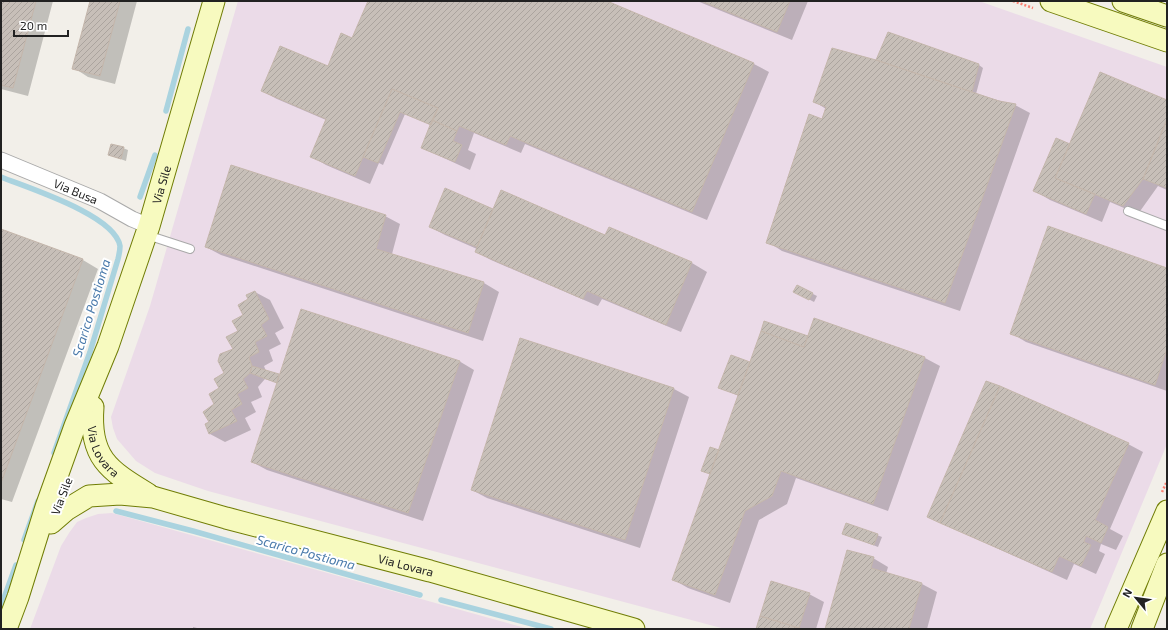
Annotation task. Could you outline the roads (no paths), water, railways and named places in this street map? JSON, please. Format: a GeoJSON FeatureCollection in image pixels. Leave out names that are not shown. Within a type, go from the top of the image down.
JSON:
{"type":"FeatureCollection","features":[{"type":"Feature","properties":{"kind":"street","name":"Via Sile"},"geometry":{"type":"LineString","coordinates":[[207,22],[208,1]]}},
{"type":"Feature","properties":{"kind":"street","name":"Via Sile"},"geometry":{"type":"LineString","coordinates":[[6,629],[75,426],[108,346],[148,230],[175,142],[214,1]]}},
{"type":"Feature","properties":{"kind":"street"},"geometry":{"type":"LineString","coordinates":[[1123,1],[1167,16]]}},
{"type":"Feature","properties":{"kind":"street"},"geometry":{"type":"LineString","coordinates":[[1042,4],[1167,41]]}},
{"type":"Feature","properties":{"kind":"street","name":"Via Busa"},"geometry":{"type":"LineString","coordinates":[[1,160],[100,201],[148,230]]}},
{"type":"Feature","properties":{"kind":"street","name":"Via Sile"},"geometry":{"type":"LineString","coordinates":[[18,597],[51,523],[93,407],[105,369],[108,346]]}},
{"type":"Feature","properties":{"kind":"street","name":"Via Lovara"},"geometry":{"type":"LineString","coordinates":[[93,407],[93,428],[101,458],[112,470],[125,480],[153,497]]}},
{"type":"Feature","properties":{"kind":"street","name":"Via Lovara"},"geometry":{"type":"LineString","coordinates":[[51,523],[66,510],[89,496],[120,494],[153,497],[241,523],[430,571],[634,629]]}},
{"type":"Feature","properties":{"kind":"street"},"geometry":{"type":"LineString","coordinates":[[1116,629],[1167,511]]}},
{"type":"Feature","properties":{"kind":"street"},"geometry":{"type":"LineString","coordinates":[[1142,629],[1167,564]]}},
{"type":"Feature","properties":{"kind":"lane"},"geometry":{"type":"LineString","coordinates":[[1128,211],[1167,226]]}},
{"type":"Feature","properties":{"kind":"lane"},"geometry":{"type":"LineString","coordinates":[[148,230],[190,249]]}},
{"type":"Feature","properties":{"kind":"waterway"},"geometry":{"type":"LineString","coordinates":[[166,111],[188,29]]}},
{"type":"Feature","properties":{"kind":"waterway"},"geometry":{"type":"LineString","coordinates":[[140,197],[155,155]]}},
{"type":"Feature","properties":{"kind":"waterway","name":"Scarico Postioma"},"geometry":{"type":"LineString","coordinates":[[1,177],[49,195],[87,213],[103,224],[115,235],[120,246],[118,259],[90,352],[54,453]]}},
{"type":"Feature","properties":{"kind":"waterway"},"geometry":{"type":"LineString","coordinates":[[24,540],[38,501]]}},
{"type":"Feature","properties":{"kind":"waterway","name":"Scarico Postioma"},"geometry":{"type":"LineString","coordinates":[[116,511],[193,531],[420,595]]}},
{"type":"Feature","properties":{"kind":"waterway"},"geometry":{"type":"LineString","coordinates":[[1,606],[16,565]]}},
{"type":"Feature","properties":{"kind":"waterway","name":"Scarico Postioma"},"geometry":{"type":"LineString","coordinates":[[441,600],[551,629]]}}]}
